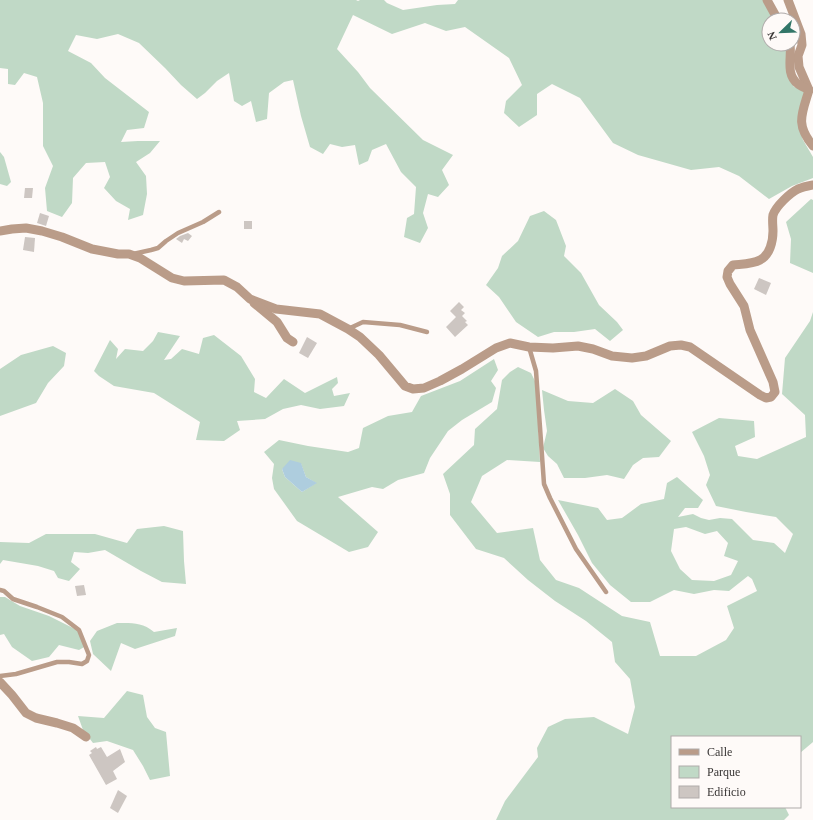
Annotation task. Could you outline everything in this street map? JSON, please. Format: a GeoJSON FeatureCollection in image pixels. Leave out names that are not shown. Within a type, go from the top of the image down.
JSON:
{"type":"FeatureCollection","features":[{"type":"Feature","properties":{"kind":"street"},"geometry":{"type":"LineString","coordinates":[[767,0],[774,12]]}},
{"type":"Feature","properties":{"kind":"street"},"geometry":{"type":"LineString","coordinates":[[788,0],[801,34],[802,45],[798,56],[799,67],[809,90],[802,112],[801,123],[804,133],[813,146]]}},
{"type":"Feature","properties":{"kind":"street"},"geometry":{"type":"LineString","coordinates":[[790,52],[790,68],[792,76],[797,83],[809,90]]}},
{"type":"Feature","properties":{"kind":"street"},"geometry":{"type":"LineString","coordinates":[[250,299],[276,309],[320,314],[348,329],[360,337],[379,355],[405,386],[413,389],[424,388],[440,381],[496,348],[510,344],[529,347],[553,348],[578,346],[593,349],[612,356],[632,358],[646,356],[670,346],[681,345],[690,347],[760,395],[766,398],[771,397],[775,392],[773,382],[750,330],[744,306],[727,277],[728,271],[733,265],[762,260],[767,255],[772,241],[773,216],[776,210],[782,202],[798,189],[813,185]]}},
{"type":"Feature","properties":{"kind":"street"},"geometry":{"type":"LineString","coordinates":[[0,232],[26,228],[42,231],[92,249],[118,254],[129,254],[140,258],[172,278],[184,281],[224,280],[237,287],[277,322],[287,338],[293,342]]}},
{"type":"Feature","properties":{"kind":"street"},"geometry":{"type":"LineString","coordinates":[[0,682],[26,713],[36,718],[73,728],[86,737]]}},
{"type":"Feature","properties":{"kind":"lane"},"geometry":{"type":"LineString","coordinates":[[129,254],[158,248],[178,233],[203,222],[219,212]]}},
{"type":"Feature","properties":{"kind":"lane"},"geometry":{"type":"LineString","coordinates":[[348,329],[363,322],[400,325],[427,332]]}},
{"type":"Feature","properties":{"kind":"lane"},"geometry":{"type":"LineString","coordinates":[[529,347],[536,371],[544,484],[576,549],[606,592]]}},
{"type":"Feature","properties":{"kind":"lane"},"geometry":{"type":"LineString","coordinates":[[0,590],[4,591],[14,599],[37,606],[62,617],[79,630],[89,655],[87,661],[82,664],[57,662],[16,674],[0,676]]}},
{"type":"Feature","properties":{"kind":"green space"},"geometry":{"type":"Polygon","coordinates":[[[0,0],[384,0],[387,3],[403,10],[455,4],[458,0],[764,0],[769,12],[761,12],[761,52],[786,52],[787,72],[794,87],[800,88],[805,93],[798,121],[803,140],[813,157],[813,178],[792,186],[769,199],[739,176],[719,167],[691,170],[638,155],[613,143],[580,98],[552,84],[537,94],[537,115],[519,127],[504,113],[506,101],[522,85],[509,58],[465,27],[446,31],[425,23],[392,34],[353,15],[337,49],[370,88],[423,140],[453,155],[442,170],[449,185],[438,197],[428,194],[423,213],[428,228],[420,243],[404,237],[407,218],[414,214],[416,187],[401,172],[386,144],[372,150],[368,161],[359,165],[355,145],[342,147],[330,144],[323,154],[310,147],[293,80],[284,82],[269,93],[267,119],[256,122],[251,101],[242,106],[234,101],[229,73],[217,81],[197,99],[139,43],[118,34],[97,39],[76,35],[68,51],[91,63],[105,78],[149,112],[144,128],[127,130],[121,142],[160,141],[150,153],[136,162],[146,176],[147,194],[143,215],[128,220],[130,209],[116,201],[104,188],[110,177],[105,162],[86,163],[73,178],[72,203],[62,217],[47,211],[45,188],[53,166],[43,146],[43,103],[37,77],[24,73],[15,85],[8,84],[8,69],[0,68],[0,0]]]}},
{"type":"Feature","properties":{"kind":"green space"},"geometry":{"type":"Polygon","coordinates":[[[0,152],[4,157],[11,182],[7,186],[0,184],[0,152]]]}},
{"type":"Feature","properties":{"kind":"green space"},"geometry":{"type":"Polygon","coordinates":[[[811,199],[813,200],[813,273],[790,263],[791,239],[786,222],[811,199]]]}},
{"type":"Feature","properties":{"kind":"green space"},"geometry":{"type":"Polygon","coordinates":[[[544,211],[556,220],[566,246],[564,256],[581,273],[599,305],[617,322],[623,330],[610,341],[595,329],[574,332],[554,332],[538,337],[516,322],[499,297],[486,285],[498,268],[502,256],[518,241],[530,216],[544,211]]]}},
{"type":"Feature","properties":{"kind":"green space"},"geometry":{"type":"Polygon","coordinates":[[[813,312],[813,742],[801,752],[801,736],[671,736],[671,808],[786,808],[789,815],[784,820],[496,820],[505,801],[538,757],[537,748],[548,727],[565,719],[594,717],[628,734],[635,707],[630,679],[615,662],[612,642],[586,621],[555,601],[528,580],[504,558],[476,549],[450,515],[450,494],[443,474],[474,445],[475,429],[497,409],[502,380],[518,367],[531,373],[536,383],[540,462],[507,460],[482,476],[471,502],[497,533],[533,528],[540,560],[556,580],[579,588],[622,616],[650,622],[660,656],[696,656],[726,640],[734,628],[727,606],[757,591],[752,579],[748,576],[729,591],[714,590],[694,594],[674,590],[650,602],[631,602],[610,585],[592,563],[558,500],[598,508],[607,520],[622,518],[641,504],[664,499],[667,483],[677,477],[703,500],[698,508],[685,508],[678,517],[693,514],[709,520],[720,518],[732,519],[753,540],[774,543],[785,553],[793,534],[776,517],[716,506],[706,485],[710,475],[704,456],[692,432],[719,418],[754,421],[755,437],[735,446],[738,456],[757,459],[806,437],[805,415],[782,394],[785,358],[810,321],[813,312]],[[686,527],[674,529],[671,551],[680,569],[692,580],[714,581],[731,575],[738,561],[724,556],[728,543],[717,531],[705,534],[686,527]]]}},
{"type":"Feature","properties":{"kind":"green space"},"geometry":{"type":"Polygon","coordinates":[[[158,332],[180,336],[164,360],[171,359],[182,349],[199,354],[203,338],[214,335],[241,356],[255,379],[254,392],[266,398],[284,379],[305,393],[337,377],[338,383],[332,389],[334,396],[350,393],[344,406],[320,409],[301,405],[283,409],[265,419],[237,421],[240,430],[224,441],[196,440],[200,422],[154,393],[114,386],[94,371],[110,340],[118,349],[116,359],[125,349],[143,351],[153,341],[158,332]]]}},
{"type":"Feature","properties":{"kind":"green space"},"geometry":{"type":"Polygon","coordinates":[[[53,346],[66,353],[64,366],[48,383],[36,403],[0,416],[0,369],[21,355],[53,346]]]}},
{"type":"Feature","properties":{"kind":"green space"},"geometry":{"type":"Polygon","coordinates":[[[494,359],[498,370],[491,381],[496,388],[492,402],[462,420],[448,431],[430,458],[424,473],[398,480],[383,489],[372,487],[338,497],[378,532],[368,547],[349,552],[297,521],[274,489],[272,478],[274,464],[264,452],[279,440],[348,452],[359,448],[363,428],[388,416],[412,412],[421,396],[460,381],[494,359]],[[301,464],[282,469],[285,477],[302,492],[316,483],[306,477],[301,464]]]}},
{"type":"Feature","properties":{"kind":"green space"},"geometry":{"type":"Polygon","coordinates":[[[615,389],[633,401],[641,415],[671,441],[659,457],[643,458],[633,465],[624,479],[607,475],[585,478],[564,478],[557,464],[548,456],[543,448],[547,431],[542,390],[568,401],[593,403],[615,389]]]}},
{"type":"Feature","properties":{"kind":"green space"},"geometry":{"type":"Polygon","coordinates":[[[164,526],[183,531],[186,584],[162,582],[105,550],[88,553],[74,552],[71,562],[80,569],[69,581],[58,578],[54,571],[38,566],[3,560],[0,564],[0,542],[29,543],[46,534],[95,534],[127,543],[137,529],[164,526]]]}},
{"type":"Feature","properties":{"kind":"green space"},"geometry":{"type":"Polygon","coordinates":[[[0,597],[5,597],[20,606],[49,616],[79,631],[86,646],[79,650],[59,645],[49,657],[32,661],[12,647],[4,634],[0,635],[0,597]]]}},
{"type":"Feature","properties":{"kind":"green space"},"geometry":{"type":"Polygon","coordinates":[[[117,623],[132,623],[141,625],[154,632],[177,628],[175,636],[135,649],[121,643],[111,671],[93,654],[90,641],[97,631],[117,623]]]}},
{"type":"Feature","properties":{"kind":"green space"},"geometry":{"type":"Polygon","coordinates":[[[127,691],[143,695],[147,717],[155,728],[166,732],[170,776],[150,780],[133,750],[107,741],[93,743],[83,730],[78,716],[104,718],[127,691]]]}},
{"type":"Feature","properties":{"kind":"water"},"geometry":{"type":"Polygon","coordinates":[[[290,460],[301,463],[306,477],[317,483],[302,492],[285,477],[282,469],[290,460]]]}},
{"type":"Feature","properties":{"kind":"building"},"geometry":{"type":"Polygon","coordinates":[[[25,188],[33,188],[32,198],[24,198],[25,188]]]}},
{"type":"Feature","properties":{"kind":"building"},"geometry":{"type":"Polygon","coordinates":[[[40,213],[49,216],[46,226],[37,223],[40,213]]]}},
{"type":"Feature","properties":{"kind":"building"},"geometry":{"type":"Polygon","coordinates":[[[244,221],[252,221],[252,229],[244,229],[244,221]]]}},
{"type":"Feature","properties":{"kind":"building"},"geometry":{"type":"Polygon","coordinates":[[[188,233],[192,236],[188,241],[184,239],[182,243],[176,239],[180,236],[188,233]]]}},
{"type":"Feature","properties":{"kind":"building"},"geometry":{"type":"Polygon","coordinates":[[[25,237],[35,238],[34,252],[23,250],[25,237]]]}},
{"type":"Feature","properties":{"kind":"building"},"geometry":{"type":"Polygon","coordinates":[[[759,278],[771,283],[766,295],[754,289],[759,278]]]}},
{"type":"Feature","properties":{"kind":"building"},"geometry":{"type":"Polygon","coordinates":[[[459,302],[464,307],[461,310],[465,313],[462,316],[467,321],[465,322],[468,325],[455,337],[446,327],[456,317],[450,311],[459,302]]]}},
{"type":"Feature","properties":{"kind":"building"},"geometry":{"type":"Polygon","coordinates":[[[307,337],[317,343],[308,358],[299,353],[307,337]]]}},
{"type":"Feature","properties":{"kind":"building"},"geometry":{"type":"Polygon","coordinates":[[[84,585],[86,595],[77,596],[75,586],[84,585]]]}},
{"type":"Feature","properties":{"kind":"building"},"geometry":{"type":"Polygon","coordinates":[[[96,747],[97,749],[101,747],[107,757],[120,749],[125,762],[113,771],[117,779],[106,785],[89,755],[92,753],[90,751],[96,747]]]}},
{"type":"Feature","properties":{"kind":"building"},"geometry":{"type":"Polygon","coordinates":[[[118,790],[127,796],[118,813],[110,808],[118,790]]]}}]}
